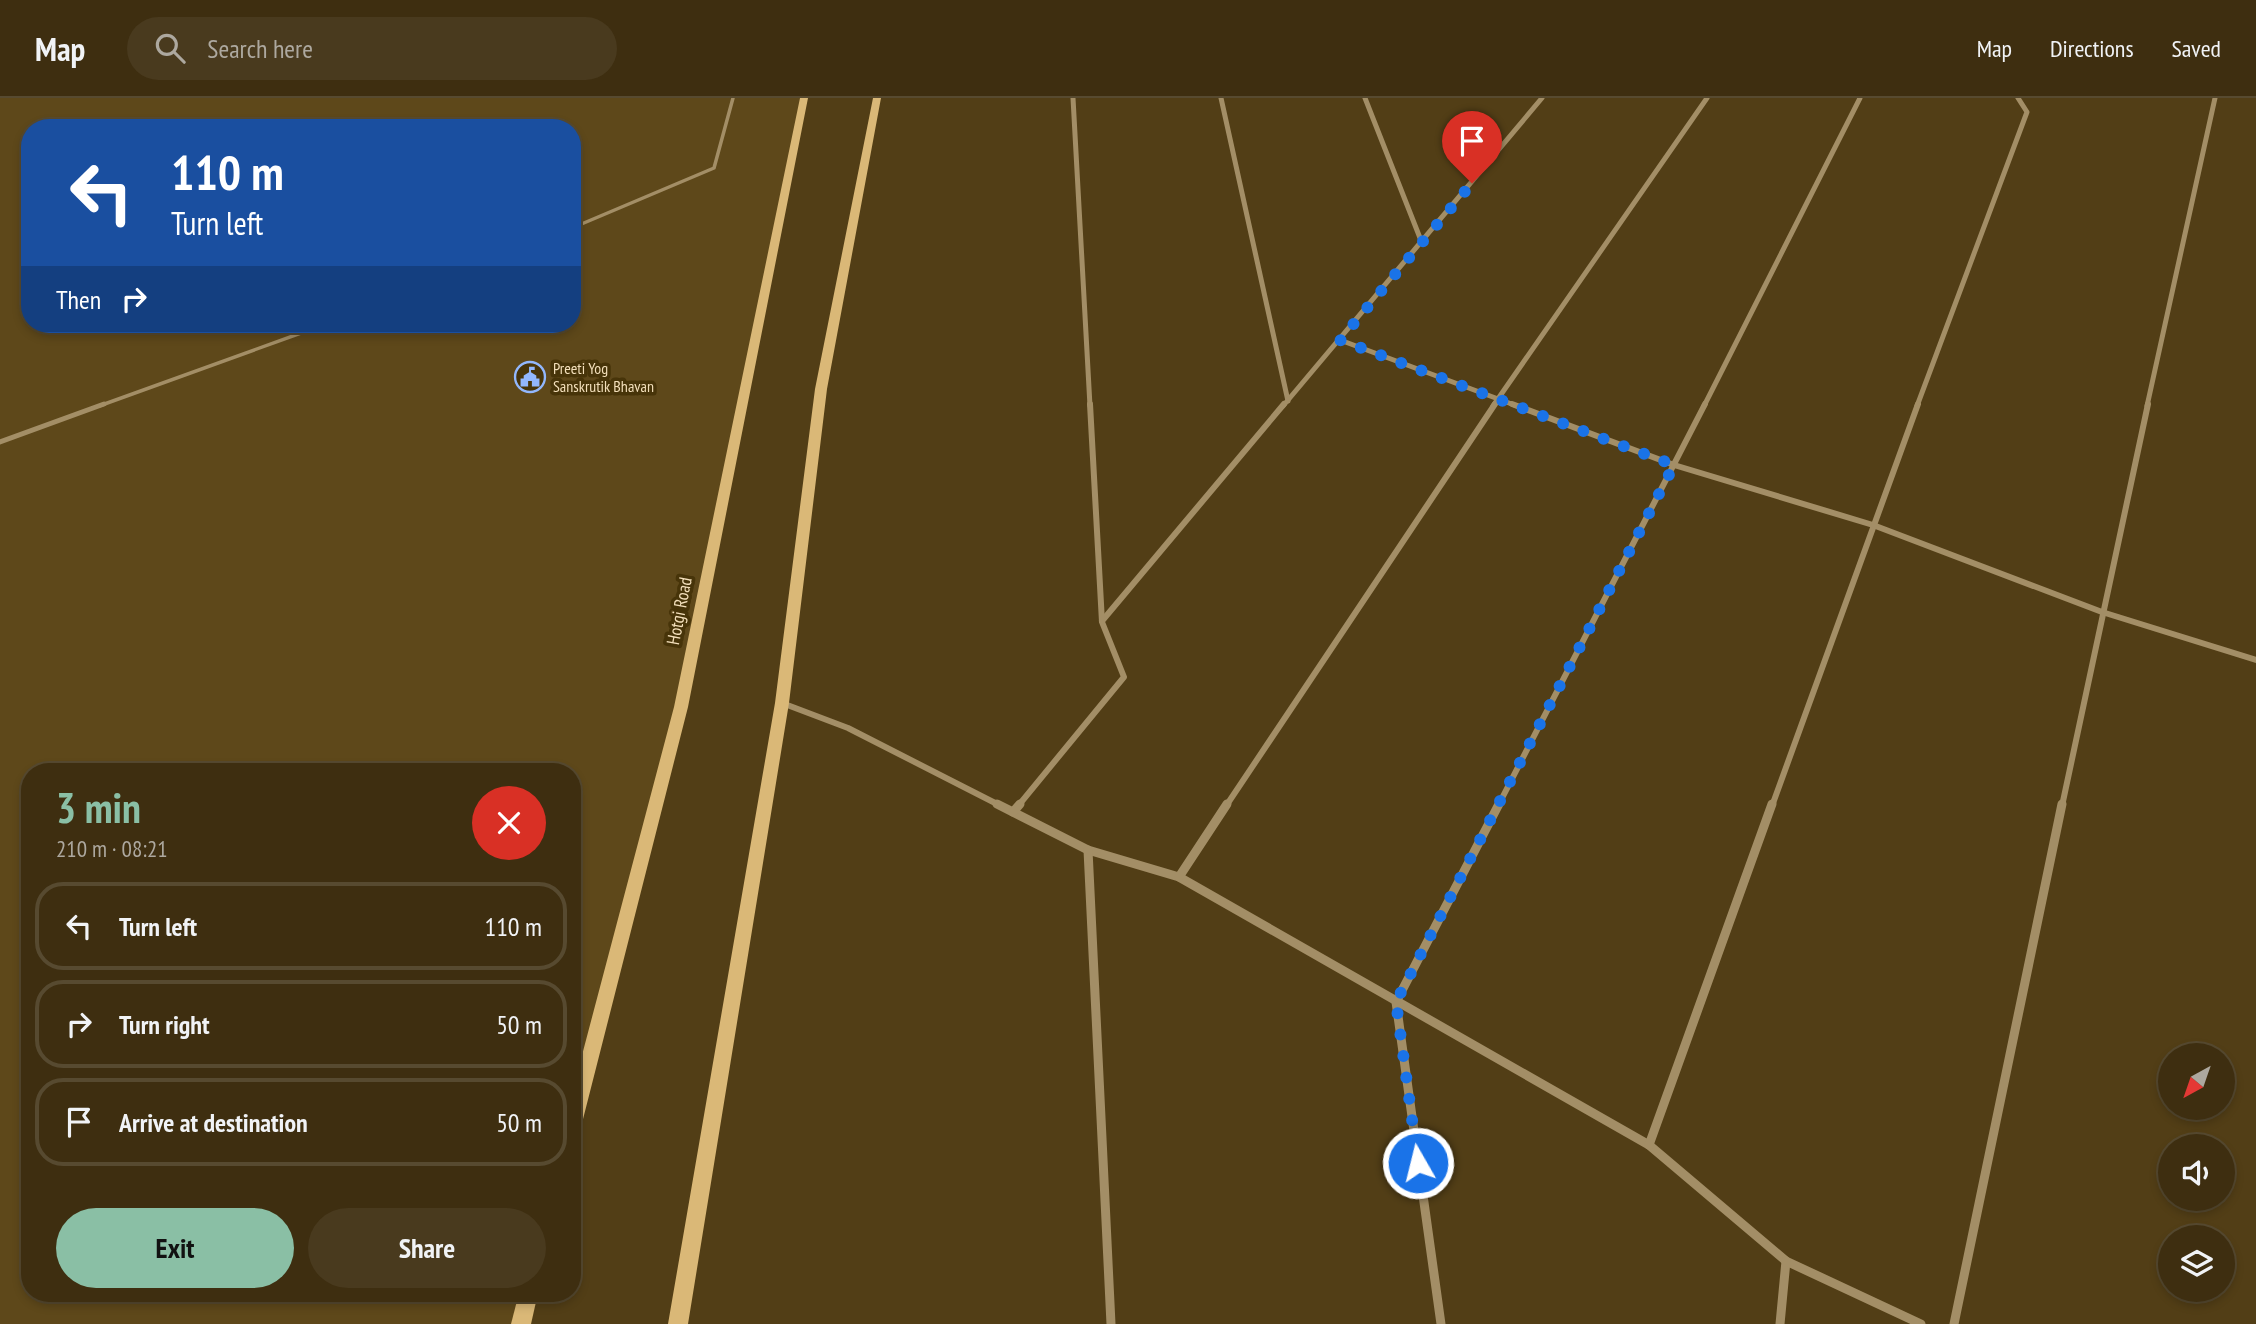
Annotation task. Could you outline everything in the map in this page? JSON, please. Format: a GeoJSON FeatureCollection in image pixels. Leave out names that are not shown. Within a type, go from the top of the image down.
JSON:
{"type":"FeatureCollection","features":[{"type":"Feature","properties":{"kind":"main road","name":"Hotgi Road"},"geometry":{"type":"LineString","coordinates":[[581,1092],[681,707],[804,98]]}},
{"type":"Feature","properties":{"kind":"main road"},"geometry":{"type":"LineString","coordinates":[[678,1324],[782,703],[821,388],[877,98]]}},
{"type":"Feature","properties":{"kind":"main road"},"geometry":{"type":"LineString","coordinates":[[521,1324],[527,1302]]}},
{"type":"Feature","properties":{"kind":"street"},"geometry":{"type":"LineString","coordinates":[[1013,811],[1124,677],[1102,622],[1073,98]]}},
{"type":"Feature","properties":{"kind":"street"},"geometry":{"type":"LineString","coordinates":[[1221,98],[1288,401]]}},
{"type":"Feature","properties":{"kind":"street"},"geometry":{"type":"LineString","coordinates":[[1365,98],[1422,243]]}},
{"type":"Feature","properties":{"kind":"street"},"geometry":{"type":"LineString","coordinates":[[1102,622],[1542,98]]}},
{"type":"Feature","properties":{"kind":"street"},"geometry":{"type":"LineString","coordinates":[[1179,877],[1447,473],[1707,98]]}},
{"type":"Feature","properties":{"kind":"street"},"geometry":{"type":"LineString","coordinates":[[1441,1324],[1396,1002],[1674,465],[1860,98]]}},
{"type":"Feature","properties":{"kind":"street"},"geometry":{"type":"LineString","coordinates":[[1649,1145],[1873,525],[2027,112],[2018,98]]}},
{"type":"Feature","properties":{"kind":"street"},"geometry":{"type":"LineString","coordinates":[[1954,1324],[2102,612],[2215,98]]}},
{"type":"Feature","properties":{"kind":"street"},"geometry":{"type":"LineString","coordinates":[[1340,340],[1674,465],[1873,525],[2102,612],[2256,660]]}},
{"type":"Feature","properties":{"kind":"street"},"geometry":{"type":"LineString","coordinates":[[782,703],[848,728],[1088,850],[1179,877],[1649,1145],[1786,1261],[1921,1324]]}},
{"type":"Feature","properties":{"kind":"street"},"geometry":{"type":"LineString","coordinates":[[1088,850],[1111,1324]]}},
{"type":"Feature","properties":{"kind":"street"},"geometry":{"type":"LineString","coordinates":[[1780,1324],[1786,1261]]}},
{"type":"Feature","properties":{"kind":"lane"},"geometry":{"type":"LineString","coordinates":[[581,224],[714,168],[733,98]]}},
{"type":"Feature","properties":{"kind":"lane"},"geometry":{"type":"LineString","coordinates":[[0,442],[301,333]]}},
{"type":"Feature","properties":{"kind":"shaded area"},"geometry":{"type":"Polygon","coordinates":[[[0,98],[804,98],[681,707],[581,1092],[581,763],[21,763],[21,1302],[527,1302],[521,1324],[0,1324],[0,98]]]}},
{"type":"Feature","properties":{"kind":"place","name":"Preeti Yog Sanskrutik Bhavan"},"geometry":{"type":"Point","coordinates":[530,377]}},
{"type":"Feature","properties":{"kind":"route"},"geometry":{"type":"LineString","coordinates":[[1418,1163],[1396,1002],[1674,465],[1340,340],[1472,183]]}}]}
